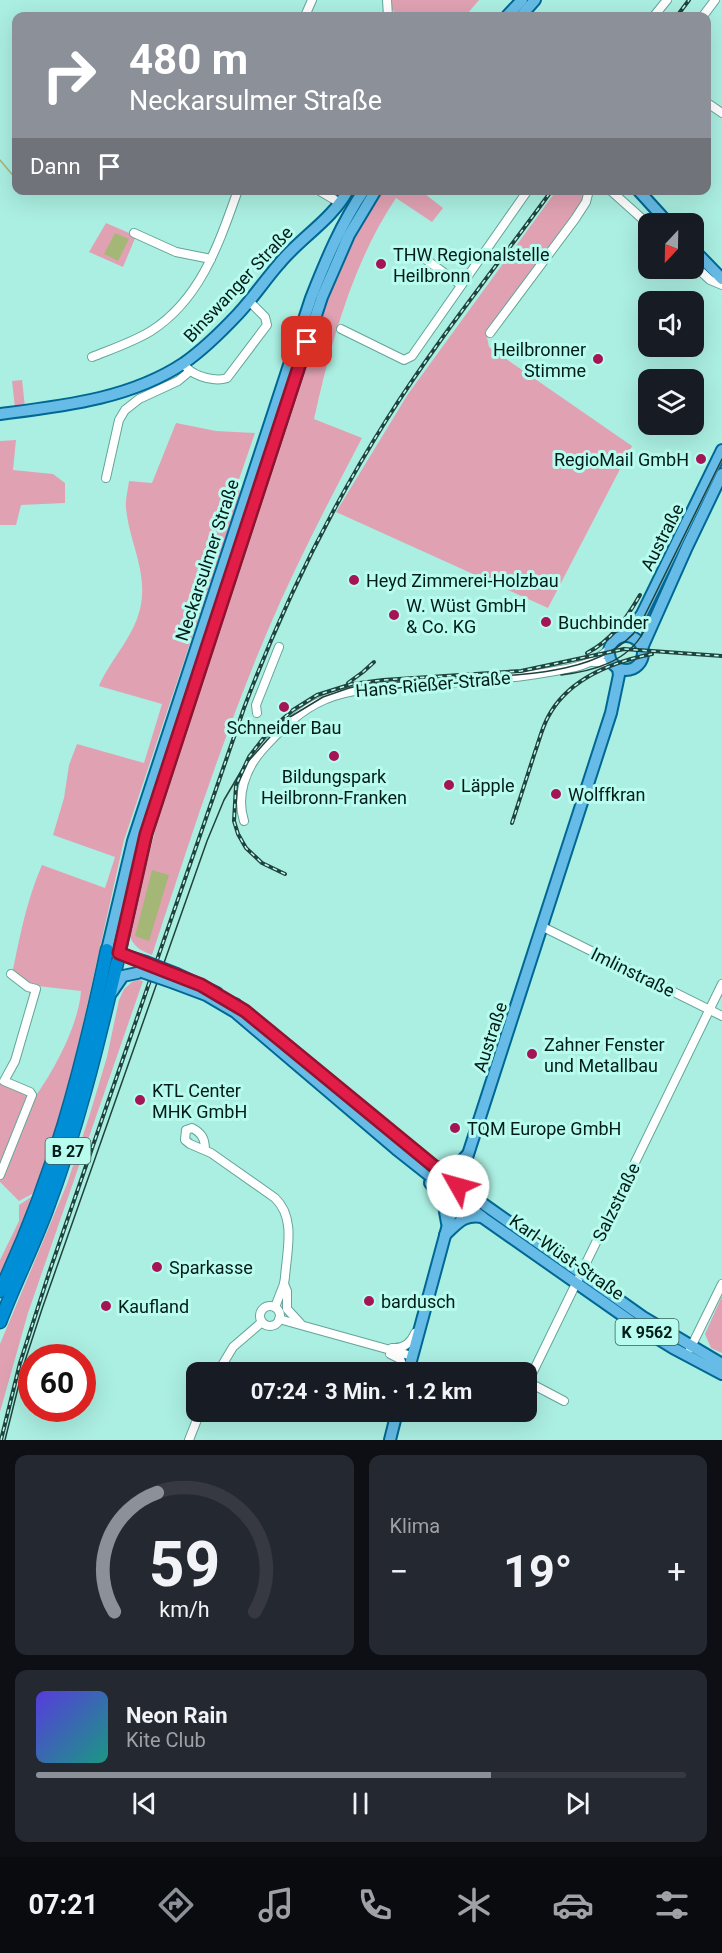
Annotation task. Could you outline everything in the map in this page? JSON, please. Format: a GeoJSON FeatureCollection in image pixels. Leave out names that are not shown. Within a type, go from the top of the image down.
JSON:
{"type":"FeatureCollection","features":[{"type":"Feature","properties":{"kind":"highway","name":"B 27"},"geometry":{"type":"LineString","coordinates":[[3,1291],[45,1214],[69,1147],[86,1093],[110,995],[112,956]]}},
{"type":"Feature","properties":{"kind":"highway","name":"B 27"},"geometry":{"type":"LineString","coordinates":[[0,1320],[3,1291],[49,1174],[112,956]]}},
{"type":"Feature","properties":{"kind":"main road"},"geometry":{"type":"LineString","coordinates":[[511,12],[522,0]]}},
{"type":"Feature","properties":{"kind":"main road"},"geometry":{"type":"LineString","coordinates":[[524,12],[535,0]]}},
{"type":"Feature","properties":{"kind":"main road","name":"Binswanger Straße"},"geometry":{"type":"LineString","coordinates":[[0,414],[98,399],[187,367],[249,301],[279,263],[340,203],[345,195]]}},
{"type":"Feature","properties":{"kind":"main road","name":"Neckarsulmer Straße"},"geometry":{"type":"LineString","coordinates":[[112,956],[133,841],[311,298],[334,243],[361,195]]}},
{"type":"Feature","properties":{"kind":"main road","name":"Neckarsulmer Straße"},"geometry":{"type":"LineString","coordinates":[[112,956],[146,834],[322,297],[349,235],[373,195]]}},
{"type":"Feature","properties":{"kind":"main road"},"geometry":{"type":"LineString","coordinates":[[643,195],[659,213]]}},
{"type":"Feature","properties":{"kind":"main road"},"geometry":{"type":"LineString","coordinates":[[651,195],[667,213]]}},
{"type":"Feature","properties":{"kind":"main road"},"geometry":{"type":"LineString","coordinates":[[704,251],[722,269]]}},
{"type":"Feature","properties":{"kind":"main road"},"geometry":{"type":"LineString","coordinates":[[704,260],[722,279]]}},
{"type":"Feature","properties":{"kind":"main road","name":"Austraße"},"geometry":{"type":"LineString","coordinates":[[609,648],[615,640],[626,636],[642,614],[722,450]]}},
{"type":"Feature","properties":{"kind":"main road","name":"Austraße"},"geometry":{"type":"LineString","coordinates":[[410,1362],[469,1153],[611,713],[620,667],[640,662],[642,648],[722,474]]}},
{"type":"Feature","properties":{"kind":"main road"},"geometry":{"type":"LineString","coordinates":[[626,636],[638,641],[642,648]]}},
{"type":"Feature","properties":{"kind":"main road"},"geometry":{"type":"LineString","coordinates":[[609,648],[609,657],[620,667]]}},
{"type":"Feature","properties":{"kind":"main road","name":"Karl-Wüst-Straße"},"geometry":{"type":"LineString","coordinates":[[112,956],[201,985],[245,1011],[433,1166],[482,1217],[643,1317],[722,1374]]}},
{"type":"Feature","properties":{"kind":"main road"},"geometry":{"type":"LineString","coordinates":[[110,995],[123,976],[144,967]]}},
{"type":"Feature","properties":{"kind":"main road","name":"Karl-Wüst-Straße"},"geometry":{"type":"LineString","coordinates":[[175,978],[235,1012],[396,1149],[578,1278]]}},
{"type":"Feature","properties":{"kind":"main road"},"geometry":{"type":"LineString","coordinates":[[396,1149],[437,1191],[444,1204],[446,1231]]}},
{"type":"Feature","properties":{"kind":"main road"},"geometry":{"type":"LineString","coordinates":[[433,1166],[448,1169],[456,1167],[469,1153]]}},
{"type":"Feature","properties":{"kind":"main road"},"geometry":{"type":"LineString","coordinates":[[446,1231],[468,1217],[482,1217]]}},
{"type":"Feature","properties":{"kind":"main road","name":"Karl-Wüst-Straße"},"geometry":{"type":"LineString","coordinates":[[689,1352],[722,1364]]}},
{"type":"Feature","properties":{"kind":"main road"},"geometry":{"type":"LineString","coordinates":[[390,1440],[394,1422]]}},
{"type":"Feature","properties":{"kind":"street"},"geometry":{"type":"LineString","coordinates":[[657,12],[667,0]]}},
{"type":"Feature","properties":{"kind":"street"},"geometry":{"type":"LineString","coordinates":[[92,357],[136,339],[162,323],[188,299],[211,259],[236,195]]}},
{"type":"Feature","properties":{"kind":"street"},"geometry":{"type":"LineString","coordinates":[[326,195],[340,203]]}},
{"type":"Feature","properties":{"kind":"street"},"geometry":{"type":"LineString","coordinates":[[341,329],[404,360],[412,356],[524,195]]}},
{"type":"Feature","properties":{"kind":"street"},"geometry":{"type":"LineString","coordinates":[[490,333],[575,219],[588,195]]}},
{"type":"Feature","properties":{"kind":"street"},"geometry":{"type":"LineString","coordinates":[[616,195],[638,215]]}},
{"type":"Feature","properties":{"kind":"street"},"geometry":{"type":"LineString","coordinates":[[134,233],[176,252],[211,259]]}},
{"type":"Feature","properties":{"kind":"street"},"geometry":{"type":"LineString","coordinates":[[421,256],[461,285]]}},
{"type":"Feature","properties":{"kind":"street"},"geometry":{"type":"LineString","coordinates":[[704,274],[710,280],[722,285]]}},
{"type":"Feature","properties":{"kind":"street"},"geometry":{"type":"LineString","coordinates":[[187,367],[220,380],[227,378],[267,325],[265,317],[249,301]]}},
{"type":"Feature","properties":{"kind":"street","name":"Binswanger Straße"},"geometry":{"type":"LineString","coordinates":[[106,478],[123,413],[131,404],[178,381],[187,367]]}},
{"type":"Feature","properties":{"kind":"street"},"geometry":{"type":"LineString","coordinates":[[257,714],[256,705],[279,647]]}},
{"type":"Feature","properties":{"kind":"street","name":"Hans-Rießer-Straße"},"geometry":{"type":"LineString","coordinates":[[244,821],[240,810],[243,788],[254,760],[277,733],[299,714],[324,700],[369,688],[530,675],[577,667],[591,662],[609,648]]}},
{"type":"Feature","properties":{"kind":"street","name":"Hans-Rießer-Straße"},"geometry":{"type":"LineString","coordinates":[[591,662],[620,667]]}},
{"type":"Feature","properties":{"kind":"street","name":"Imlinstraße"},"geometry":{"type":"LineString","coordinates":[[543,927],[722,1016]]}},
{"type":"Feature","properties":{"kind":"street"},"geometry":{"type":"LineString","coordinates":[[0,1175],[32,1095],[30,1092],[2,1081],[15,1061],[36,989],[28,987],[11,974]]}},
{"type":"Feature","properties":{"kind":"street","name":"Salzstraße"},"geometry":{"type":"LineString","coordinates":[[564,1401],[528,1382],[722,984]]}},
{"type":"Feature","properties":{"kind":"street"},"geometry":{"type":"LineString","coordinates":[[205,1149],[284,1206],[289,1223],[284,1284],[274,1307]]}},
{"type":"Feature","properties":{"kind":"street"},"geometry":{"type":"LineString","coordinates":[[284,1284],[287,1292],[287,1309],[302,1324]]}},
{"type":"Feature","properties":{"kind":"street"},"geometry":{"type":"LineString","coordinates":[[689,1352],[722,1284]]}},
{"type":"Feature","properties":{"kind":"street"},"geometry":{"type":"LineString","coordinates":[[262,1322],[260,1317],[262,1311],[266,1307],[274,1307]]}},
{"type":"Feature","properties":{"kind":"street"},"geometry":{"type":"LineString","coordinates":[[262,1322],[270,1325],[275,1324],[279,1319],[279,1314],[274,1307]]}},
{"type":"Feature","properties":{"kind":"street"},"geometry":{"type":"LineString","coordinates":[[374,1345],[396,1348],[408,1344],[423,1316]]}},
{"type":"Feature","properties":{"kind":"street"},"geometry":{"type":"LineString","coordinates":[[279,1319],[412,1356]]}},
{"type":"Feature","properties":{"kind":"street"},"geometry":{"type":"LineString","coordinates":[[224,1362],[233,1347],[262,1322]]}},
{"type":"Feature","properties":{"kind":"street"},"geometry":{"type":"LineString","coordinates":[[374,1345],[400,1359],[401,1362]]}},
{"type":"Feature","properties":{"kind":"street"},"geometry":{"type":"LineString","coordinates":[[189,1440],[196,1422]]}},
{"type":"Feature","properties":{"kind":"shaded area"},"geometry":{"type":"Polygon","coordinates":[[[390,0],[479,0],[469,12],[394,12],[390,6],[390,0]]]}},
{"type":"Feature","properties":{"kind":"shaded area"},"geometry":{"type":"Polygon","coordinates":[[[380,195],[426,195],[443,208],[432,222],[396,198],[355,277],[336,333],[314,419],[362,438],[301,557],[252,670],[207,791],[152,955],[138,948],[129,935],[159,815],[202,675],[329,290],[364,220],[380,195]]]}},
{"type":"Feature","properties":{"kind":"shaded area"},"geometry":{"type":"Polygon","coordinates":[[[553,195],[585,195],[584,201],[493,328],[486,332],[489,347],[632,446],[548,608],[336,512],[408,394],[553,195]]]}},
{"type":"Feature","properties":{"kind":"shaded area"},"geometry":{"type":"Polygon","coordinates":[[[106,223],[136,236],[123,267],[89,252],[106,223]]]}},
{"type":"Feature","properties":{"kind":"shaded area"},"geometry":{"type":"Polygon","coordinates":[[[115,233],[129,239],[118,261],[104,254],[115,233]]]}},
{"type":"Feature","properties":{"kind":"shaded area"},"geometry":{"type":"Polygon","coordinates":[[[22,380],[25,407],[15,408],[12,381],[22,380]]]}},
{"type":"Feature","properties":{"kind":"shaded area"},"geometry":{"type":"Polygon","coordinates":[[[176,423],[216,431],[255,433],[236,488],[240,494],[124,840],[61,1112],[37,1185],[32,1194],[19,1201],[0,1182],[0,1083],[34,1098],[64,1048],[75,1018],[81,991],[38,986],[34,995],[11,979],[27,907],[42,865],[105,888],[115,857],[53,835],[64,798],[69,765],[77,744],[144,763],[162,704],[99,686],[129,636],[141,604],[142,579],[126,508],[129,481],[152,483],[176,423]]]}},
{"type":"Feature","properties":{"kind":"shaded area"},"geometry":{"type":"Polygon","coordinates":[[[16,440],[13,470],[53,474],[65,483],[65,503],[21,505],[16,525],[0,525],[0,441],[16,440]]]}},
{"type":"Feature","properties":{"kind":"shaded area"},"geometry":{"type":"Polygon","coordinates":[[[152,870],[169,875],[149,941],[135,936],[152,870]]]}},
{"type":"Feature","properties":{"kind":"shaded area"},"geometry":{"type":"Polygon","coordinates":[[[143,981],[28,1313],[0,1412],[0,1344],[67,1184],[107,1057],[119,1000],[124,989],[132,982],[143,981]]]}},
{"type":"Feature","properties":{"kind":"shaded area"},"geometry":{"type":"Polygon","coordinates":[[[49,1164],[0,1279],[0,1260],[19,1221],[19,1205],[34,1195],[49,1164]]]}},
{"type":"Feature","properties":{"kind":"shaded area"},"geometry":{"type":"Polygon","coordinates":[[[722,1296],[722,1353],[711,1348],[705,1334],[722,1296]]]}},
{"type":"Feature","properties":{"kind":"waterway"},"geometry":{"type":"LineString","coordinates":[[0,160],[12,174]]}},
{"type":"Feature","properties":{"kind":"tram line"},"geometry":{"type":"LineString","coordinates":[[5,1440],[24,1364],[42,1309],[207,841],[224,800],[244,766],[285,720],[323,697],[349,688],[368,684],[506,676],[557,670],[581,664],[623,643],[639,627],[722,459]]}},
{"type":"Feature","properties":{"kind":"tram line"},"geometry":{"type":"LineString","coordinates":[[561,675],[585,671],[608,663],[629,650],[644,631]]}},
{"type":"Feature","properties":{"kind":"railway"},"geometry":{"type":"LineString","coordinates":[[680,12],[689,0]]}},
{"type":"Feature","properties":{"kind":"railway"},"geometry":{"type":"LineString","coordinates":[[1,1440],[20,1363],[49,1273],[244,708],[274,633],[326,524],[387,419],[447,332],[548,195]]}},
{"type":"Feature","properties":{"kind":"railway"},"geometry":{"type":"LineString","coordinates":[[587,653],[604,642],[618,628],[640,595]]}},
{"type":"Feature","properties":{"kind":"railway"},"geometry":{"type":"LineString","coordinates":[[285,874],[262,863],[246,848],[238,834],[234,821],[236,785],[249,757],[269,731],[293,710],[317,695],[352,684],[383,680],[521,671],[624,649],[722,656]]}},
{"type":"Feature","properties":{"kind":"railway"},"geometry":{"type":"LineString","coordinates":[[512,823],[542,730],[557,704],[567,692],[592,674],[607,667],[652,654]]}},
{"type":"Feature","properties":{"kind":"railway"},"geometry":{"type":"LineString","coordinates":[[348,683],[374,662]]}},
{"type":"Feature","properties":{"kind":"place","name":"THW Regionalstelle Heilbronn"},"geometry":{"type":"Point","coordinates":[381,264]}},
{"type":"Feature","properties":{"kind":"place","name":"Heilbronner Stimme"},"geometry":{"type":"Point","coordinates":[598,359]}},
{"type":"Feature","properties":{"kind":"place","name":"RegioMail GmbH"},"geometry":{"type":"Point","coordinates":[701,459]}},
{"type":"Feature","properties":{"kind":"place","name":"Heyd Zimmerei-Holzbau"},"geometry":{"type":"Point","coordinates":[354,580]}},
{"type":"Feature","properties":{"kind":"place","name":"W. Wüst GmbH & Co. KG"},"geometry":{"type":"Point","coordinates":[394,615]}},
{"type":"Feature","properties":{"kind":"place","name":"Buchbinder"},"geometry":{"type":"Point","coordinates":[546,622]}},
{"type":"Feature","properties":{"kind":"place","name":"Schneider Bau"},"geometry":{"type":"Point","coordinates":[284,707]}},
{"type":"Feature","properties":{"kind":"place","name":"Bildungspark Heilbronn-Franken"},"geometry":{"type":"Point","coordinates":[334,756]}},
{"type":"Feature","properties":{"kind":"place","name":"Läpple"},"geometry":{"type":"Point","coordinates":[449,785]}},
{"type":"Feature","properties":{"kind":"place","name":"Wolffkran"},"geometry":{"type":"Point","coordinates":[556,794]}},
{"type":"Feature","properties":{"kind":"place","name":"Zahner Fenster und Metallbau"},"geometry":{"type":"Point","coordinates":[532,1054]}},
{"type":"Feature","properties":{"kind":"place","name":"KTL Center MHK GmbH"},"geometry":{"type":"Point","coordinates":[140,1100]}},
{"type":"Feature","properties":{"kind":"place","name":"TQM Europe GmbH"},"geometry":{"type":"Point","coordinates":[455,1128]}},
{"type":"Feature","properties":{"kind":"place","name":"Sparkasse"},"geometry":{"type":"Point","coordinates":[157,1267]}},
{"type":"Feature","properties":{"kind":"place","name":"bardusch"},"geometry":{"type":"Point","coordinates":[369,1301]}},
{"type":"Feature","properties":{"kind":"place","name":"Kaufland"},"geometry":{"type":"Point","coordinates":[106,1306]}},
{"type":"Feature","properties":{"kind":"route"},"geometry":{"type":"LineString","coordinates":[[307,342],[146,834],[119,953],[177,974],[232,1002],[458,1186]]}}]}
